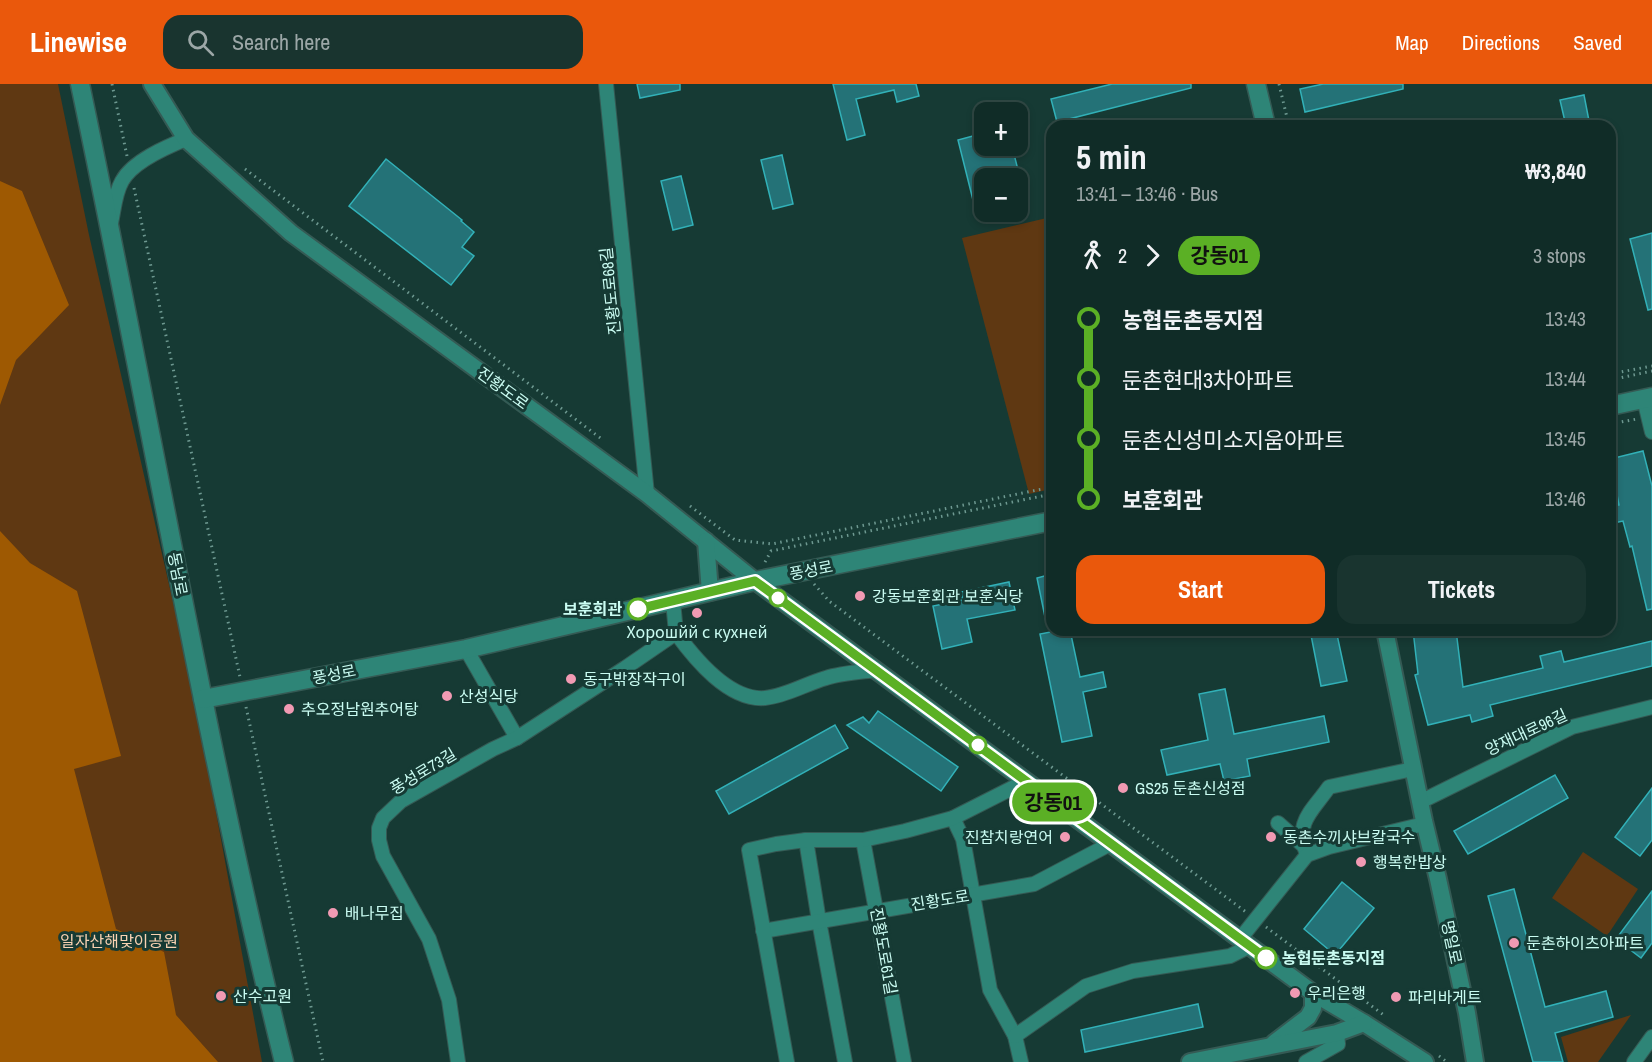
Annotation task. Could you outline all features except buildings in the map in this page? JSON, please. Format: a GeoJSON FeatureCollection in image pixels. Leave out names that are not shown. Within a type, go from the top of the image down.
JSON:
{"type":"FeatureCollection","features":[{"type":"Feature","properties":{"kind":"main road","name":"동남로"},"geometry":{"type":"LineString","coordinates":[[80,84],[111,226],[203,699],[255,944],[284,1062]]}},
{"type":"Feature","properties":{"kind":"main road"},"geometry":{"type":"LineString","coordinates":[[1256,84],[1265,120]]}},
{"type":"Feature","properties":{"kind":"main road"},"geometry":{"type":"LineString","coordinates":[[1616,405],[1648,398]]}},
{"type":"Feature","properties":{"kind":"main road","name":"풍성로"},"geometry":{"type":"LineString","coordinates":[[203,699],[466,649],[755,581],[1046,522]]}},
{"type":"Feature","properties":{"kind":"street","name":"진황도로"},"geometry":{"type":"LineString","coordinates":[[152,84],[186,139],[291,233],[647,494],[755,581],[1313,993],[1431,1058]]}},
{"type":"Feature","properties":{"kind":"street","name":"진황도로68길"},"geometry":{"type":"LineString","coordinates":[[606,84],[647,494]]}},
{"type":"Feature","properties":{"kind":"street"},"geometry":{"type":"LineString","coordinates":[[111,226],[115,200],[123,179],[158,150],[186,139]]}},
{"type":"Feature","properties":{"kind":"street"},"geometry":{"type":"LineString","coordinates":[[1648,398],[1652,432]]}},
{"type":"Feature","properties":{"kind":"street"},"geometry":{"type":"LineString","coordinates":[[706,541],[710,592]]}},
{"type":"Feature","properties":{"kind":"street"},"geometry":{"type":"LineString","coordinates":[[673,601],[676,633],[691,654],[704,667],[743,696],[764,698],[786,693],[828,677],[876,670]]}},
{"type":"Feature","properties":{"kind":"street","name":"풍성로73길"},"geometry":{"type":"LineString","coordinates":[[458,1062],[449,1000],[429,939],[383,856],[379,840],[382,818],[401,801],[517,738],[625,669],[676,633]]}},
{"type":"Feature","properties":{"kind":"street","name":"명일로"},"geometry":{"type":"LineString","coordinates":[[1386,636],[1475,1062]]}},
{"type":"Feature","properties":{"kind":"street"},"geometry":{"type":"LineString","coordinates":[[466,649],[517,738]]}},
{"type":"Feature","properties":{"kind":"street","name":"양재대로96길"},"geometry":{"type":"LineString","coordinates":[[1420,802],[1572,727],[1652,707]]}},
{"type":"Feature","properties":{"kind":"street"},"geometry":{"type":"LineString","coordinates":[[1306,850],[1301,834],[1302,825],[1329,787],[1413,769]]}},
{"type":"Feature","properties":{"kind":"street"},"geometry":{"type":"LineString","coordinates":[[787,1062],[750,850],[806,840],[863,840],[905,831],[953,818],[1026,781]]}},
{"type":"Feature","properties":{"kind":"street"},"geometry":{"type":"LineString","coordinates":[[953,818],[963,839],[990,990],[1015,1036],[1021,1062]]}},
{"type":"Feature","properties":{"kind":"street"},"geometry":{"type":"LineString","coordinates":[[1278,823],[1306,850]]}},
{"type":"Feature","properties":{"kind":"street"},"geometry":{"type":"LineString","coordinates":[[1015,1036],[1086,986],[1132,971],[1230,956],[1245,943],[1256,920],[1306,850],[1329,847],[1424,824]]}},
{"type":"Feature","properties":{"kind":"street"},"geometry":{"type":"LineString","coordinates":[[806,840],[845,1062]]}},
{"type":"Feature","properties":{"kind":"street","name":"진황도로61길"},"geometry":{"type":"LineString","coordinates":[[863,840],[904,1062]]}},
{"type":"Feature","properties":{"kind":"street","name":"진황도로"},"geometry":{"type":"LineString","coordinates":[[763,931],[1034,884],[1110,844]]}},
{"type":"Feature","properties":{"kind":"street"},"geometry":{"type":"LineString","coordinates":[[1267,1047],[1308,1017],[1313,1008],[1313,993]]}},
{"type":"Feature","properties":{"kind":"street"},"geometry":{"type":"LineString","coordinates":[[1190,1062],[1337,1033],[1364,1023]]}},
{"type":"Feature","properties":{"kind":"street"},"geometry":{"type":"LineString","coordinates":[[1306,1062],[1338,1044],[1337,1033]]}},
{"type":"Feature","properties":{"kind":"street"},"geometry":{"type":"LineString","coordinates":[[1634,1062],[1652,1037]]}},
{"type":"Feature","properties":{"kind":"path"},"geometry":{"type":"LineString","coordinates":[[112,84],[323,1062]]}},
{"type":"Feature","properties":{"kind":"path"},"geometry":{"type":"LineString","coordinates":[[1279,84],[1288,120]]}},
{"type":"Feature","properties":{"kind":"path"},"geometry":{"type":"LineString","coordinates":[[242,167],[608,444]]}},
{"type":"Feature","properties":{"kind":"path"},"geometry":{"type":"LineString","coordinates":[[1616,373],[1652,366]]}},
{"type":"Feature","properties":{"kind":"path"},"geometry":{"type":"LineString","coordinates":[[1616,379],[1652,371]]}},
{"type":"Feature","properties":{"kind":"path"},"geometry":{"type":"LineString","coordinates":[[1616,423],[1638,419],[1639,426]]}},
{"type":"Feature","properties":{"kind":"path"},"geometry":{"type":"LineString","coordinates":[[690,506],[735,540],[772,544],[1046,488]]}},
{"type":"Feature","properties":{"kind":"path"},"geometry":{"type":"LineString","coordinates":[[755,581],[771,551],[1046,495]]}},
{"type":"Feature","properties":{"kind":"path"},"geometry":{"type":"LineString","coordinates":[[829,601],[1389,1019]]}},
{"type":"Feature","properties":{"kind":"path"},"geometry":{"type":"LineString","coordinates":[[1520,735],[1550,718],[1561,715]]}},
{"type":"Feature","properties":{"kind":"path"},"geometry":{"type":"LineString","coordinates":[[1431,1058],[1447,1062]]}},
{"type":"Feature","properties":{"kind":"green space","name":"일자산해맞이공원"},"geometry":{"type":"Polygon","coordinates":[[[0,84],[58,84],[89,235],[195,698],[262,1062],[0,1062],[0,84]]]}},
{"type":"Feature","properties":{"kind":"green space"},"geometry":{"type":"Polygon","coordinates":[[[0,181],[22,191],[69,305],[16,360],[0,405],[0,181]]]}},
{"type":"Feature","properties":{"kind":"green space"},"geometry":{"type":"Polygon","coordinates":[[[1046,218],[1046,490],[1029,494],[962,238],[1046,218]]]}},
{"type":"Feature","properties":{"kind":"green space"},"geometry":{"type":"Polygon","coordinates":[[[0,531],[30,563],[77,591],[121,756],[74,769],[116,929],[164,952],[176,1015],[218,1062],[0,1062],[0,531]]]}},
{"type":"Feature","properties":{"kind":"green space"},"geometry":{"type":"Polygon","coordinates":[[[1583,852],[1638,889],[1607,936],[1552,898],[1583,852]]]}},
{"type":"Feature","properties":{"kind":"green space"},"geometry":{"type":"Polygon","coordinates":[[[1631,1015],[1598,1062],[1568,1062],[1561,1037],[1631,1015]]]}},
{"type":"Feature","properties":{"kind":"bus line","name":"강동01"},"geometry":{"type":"LineString","coordinates":[[638,609],[755,581],[1266,958]]}},
{"type":"Feature","properties":{"kind":"place","name":"강동보훈회관 보훈식당"},"geometry":{"type":"Point","coordinates":[860,596]}},
{"type":"Feature","properties":{"kind":"place","name":"보훈회관"},"geometry":{"type":"Point","coordinates":[638,609]}},
{"type":"Feature","properties":{"kind":"place","name":"Хорошйй с кухней"},"geometry":{"type":"Point","coordinates":[697,613]}},
{"type":"Feature","properties":{"kind":"place","name":"동구밖장작구이"},"geometry":{"type":"Point","coordinates":[571,679]}},
{"type":"Feature","properties":{"kind":"place","name":"산성식당"},"geometry":{"type":"Point","coordinates":[447,696]}},
{"type":"Feature","properties":{"kind":"place","name":"추오정남원추어탕"},"geometry":{"type":"Point","coordinates":[289,709]}},
{"type":"Feature","properties":{"kind":"place","name":"GS25 둔촌신성점"},"geometry":{"type":"Point","coordinates":[1123,788]}},
{"type":"Feature","properties":{"kind":"place","name":"진참치랑연어"},"geometry":{"type":"Point","coordinates":[1065,837]}},
{"type":"Feature","properties":{"kind":"place","name":"동촌수끼샤브칼국수"},"geometry":{"type":"Point","coordinates":[1271,837]}},
{"type":"Feature","properties":{"kind":"place","name":"행복한밥상"},"geometry":{"type":"Point","coordinates":[1361,862]}},
{"type":"Feature","properties":{"kind":"place","name":"배나무집"},"geometry":{"type":"Point","coordinates":[333,913]}},
{"type":"Feature","properties":{"kind":"place","name":"둔촌하이츠아파트"},"geometry":{"type":"Point","coordinates":[1514,943]}},
{"type":"Feature","properties":{"kind":"place","name":"농협둔촌동지점"},"geometry":{"type":"Point","coordinates":[1266,958]}},
{"type":"Feature","properties":{"kind":"place","name":"우리은행"},"geometry":{"type":"Point","coordinates":[1295,993]}},
{"type":"Feature","properties":{"kind":"place","name":"산수고원"},"geometry":{"type":"Point","coordinates":[221,996]}},
{"type":"Feature","properties":{"kind":"place","name":"파리바게트"},"geometry":{"type":"Point","coordinates":[1396,997]}}]}
